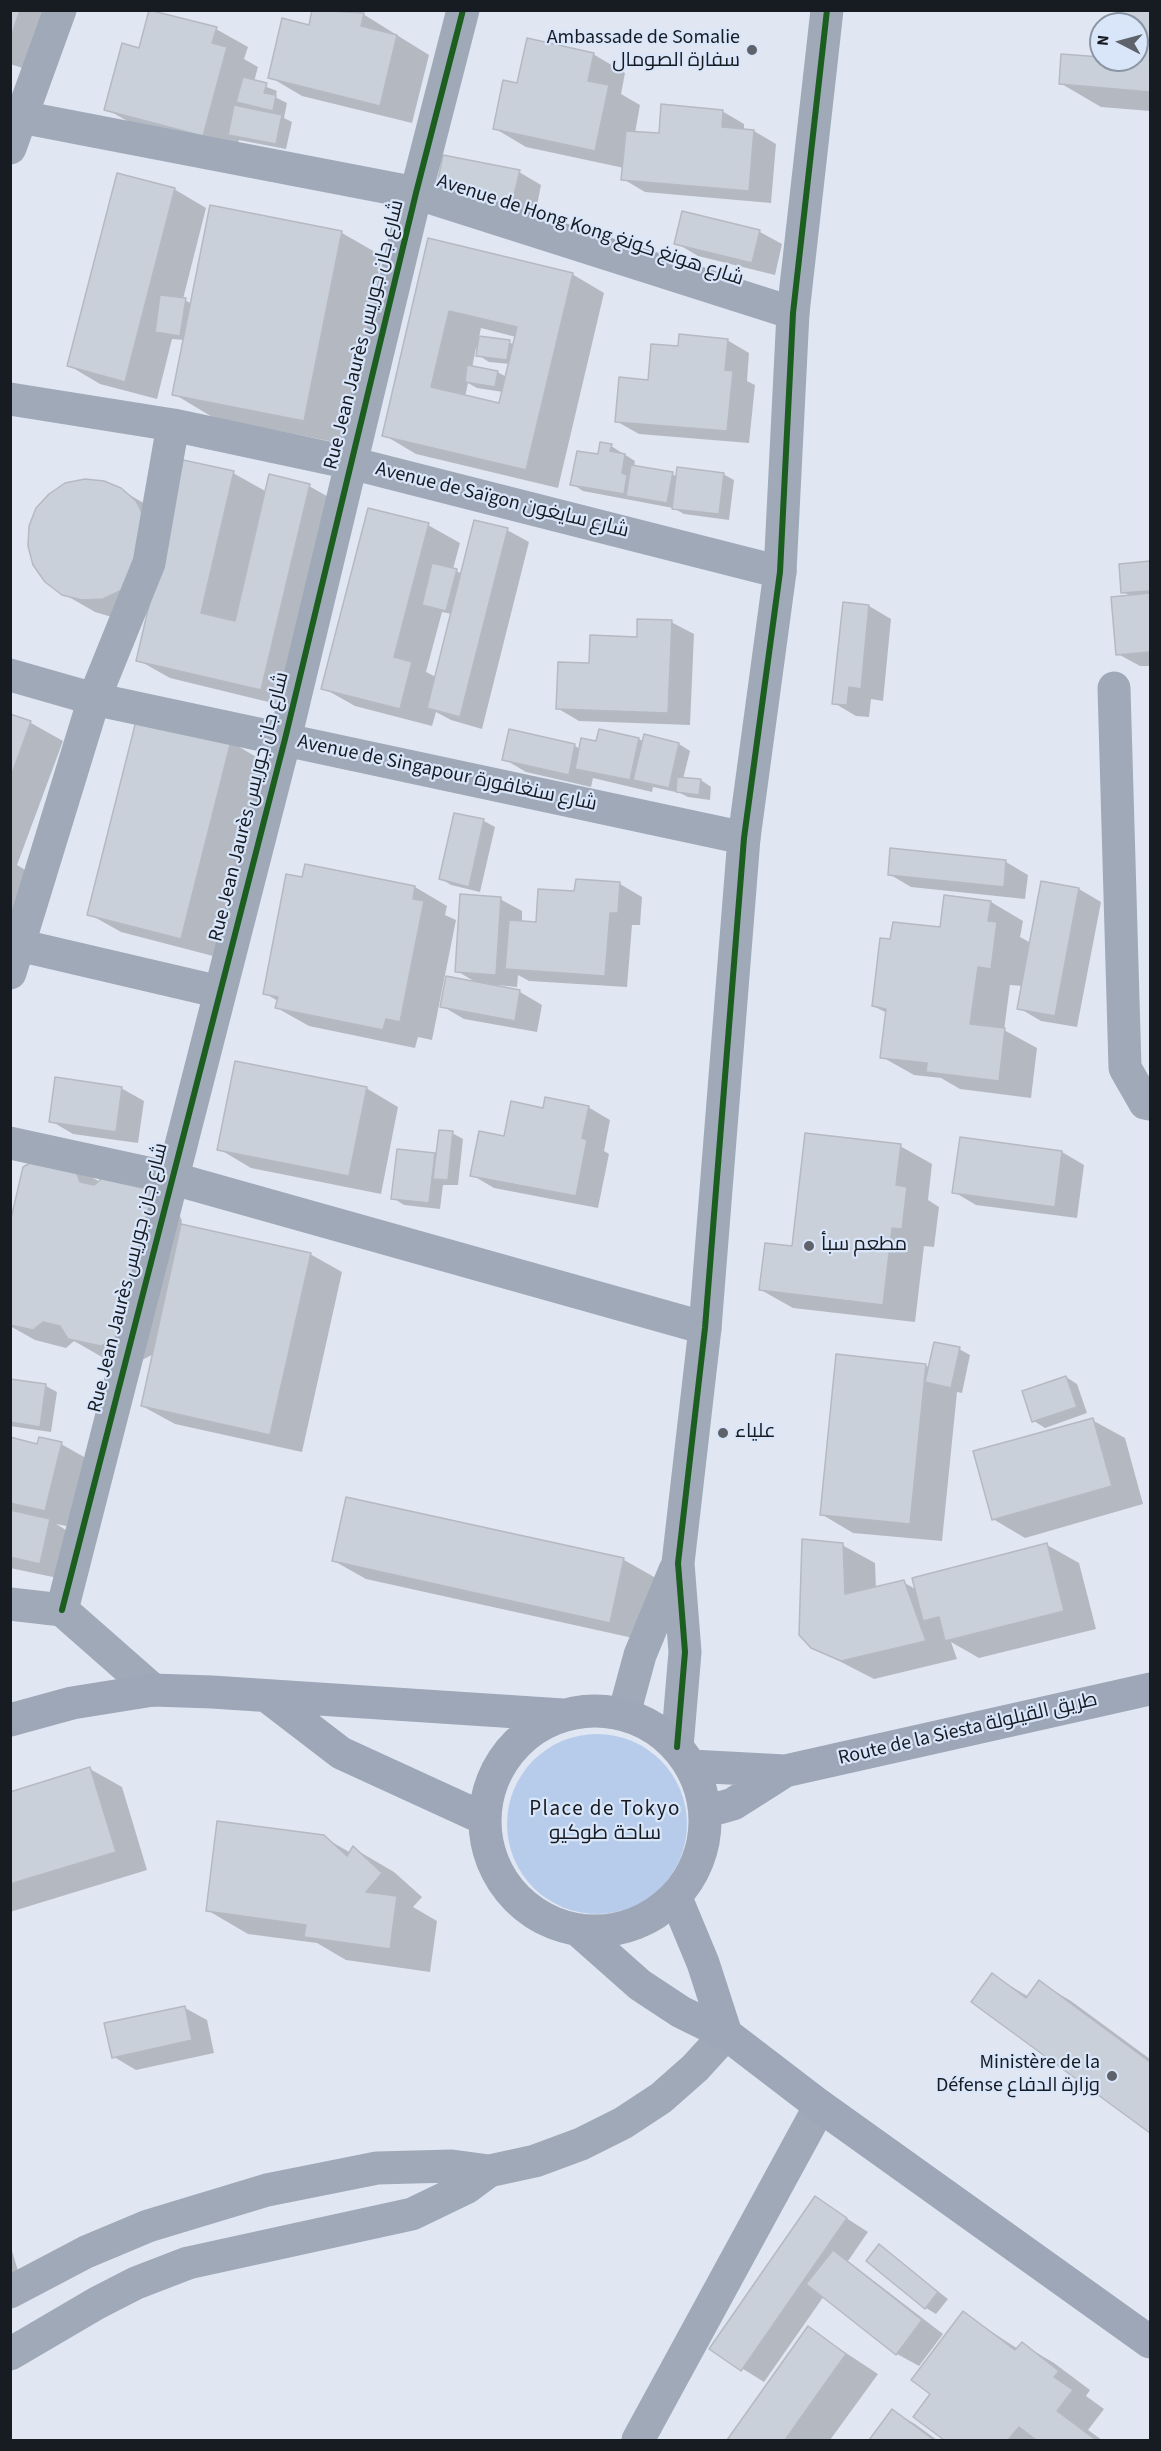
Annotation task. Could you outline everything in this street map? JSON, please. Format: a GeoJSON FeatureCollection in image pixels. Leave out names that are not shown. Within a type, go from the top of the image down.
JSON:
{"type":"FeatureCollection","features":[{"type":"Feature","properties":{"kind":"main road","name":"Route de la Siesta طريق القيلولة"},"geometry":{"type":"LineString","coordinates":[[705,1812],[733,1804],[785,1771],[1150,1689]]}},
{"type":"Feature","properties":{"kind":"main road"},"geometry":{"type":"LineString","coordinates":[[10,1720],[72,1703],[153,1690],[563,1716],[594,1711],[624,1714],[652,1726],[684,1756],[701,1788],[705,1812],[704,1843],[693,1872],[676,1898],[648,1919],[614,1930],[579,1931],[549,1922],[522,1904],[501,1880],[489,1851],[485,1819],[491,1784],[508,1754],[533,1730],[563,1716]]}},
{"type":"Feature","properties":{"kind":"main road"},"geometry":{"type":"LineString","coordinates":[[267,1697],[341,1753],[485,1819]]}},
{"type":"Feature","properties":{"kind":"main road","name":"Route de la Siesta طريق القيلولة"},"geometry":{"type":"LineString","coordinates":[[684,1756],[785,1771]]}},
{"type":"Feature","properties":{"kind":"main road"},"geometry":{"type":"LineString","coordinates":[[676,1898],[703,1963],[726,2034]]}},
{"type":"Feature","properties":{"kind":"main road"},"geometry":{"type":"LineString","coordinates":[[579,1931],[640,1985],[681,2012],[726,2034],[820,2106],[1150,2342]]}},
{"type":"Feature","properties":{"kind":"street"},"geometry":{"type":"LineString","coordinates":[[10,148],[60,10]]}},
{"type":"Feature","properties":{"kind":"street","name":"Rue Jean Jaurès شارع جان جوريس"},"geometry":{"type":"LineString","coordinates":[[62,1610],[285,740],[416,193],[463,10]]}},
{"type":"Feature","properties":{"kind":"street"},"geometry":{"type":"LineString","coordinates":[[684,1756],[685,1652],[678,1563],[705,1328],[744,838],[780,572],[793,313],[827,10]]}},
{"type":"Feature","properties":{"kind":"street","name":"Avenue de Hong Kong شارع هونغ كونغ"},"geometry":{"type":"LineString","coordinates":[[21,117],[416,193],[793,313]]}},
{"type":"Feature","properties":{"kind":"street","name":"Avenue de Saïgon شارع سايغون"},"geometry":{"type":"LineString","coordinates":[[10,399],[173,425],[351,463],[780,572]]}},
{"type":"Feature","properties":{"kind":"street"},"geometry":{"type":"LineString","coordinates":[[173,425],[149,563],[94,699],[13,954],[220,993]]}},
{"type":"Feature","properties":{"kind":"street","name":"Avenue de Singapour شارع سنغافورة"},"geometry":{"type":"LineString","coordinates":[[10,675],[94,699],[744,838]]}},
{"type":"Feature","properties":{"kind":"street"},"geometry":{"type":"LineString","coordinates":[[1114,688],[1125,1068],[1145,1103],[1150,1104]]}},
{"type":"Feature","properties":{"kind":"street"},"geometry":{"type":"LineString","coordinates":[[10,1143],[171,1178],[705,1328]]}},
{"type":"Feature","properties":{"kind":"street"},"geometry":{"type":"LineString","coordinates":[[624,1714],[640,1655],[678,1563]]}},
{"type":"Feature","properties":{"kind":"street"},"geometry":{"type":"LineString","coordinates":[[10,1604],[62,1610],[153,1690]]}},
{"type":"Feature","properties":{"kind":"street"},"geometry":{"type":"LineString","coordinates":[[10,2292],[86,2252],[148,2226],[267,2190],[377,2168],[433,2166],[489,2171],[536,2161],[581,2145],[623,2123],[661,2098],[726,2034]]}},
{"type":"Feature","properties":{"kind":"street"},"geometry":{"type":"LineString","coordinates":[[638,2440],[820,2106]]}},
{"type":"Feature","properties":{"kind":"street"},"geometry":{"type":"LineString","coordinates":[[10,2354],[97,2302],[146,2279],[188,2263],[412,2214],[439,2203],[489,2171]]}},
{"type":"Feature","properties":{"kind":"shaded area","name":"Place de Tokyo ساحة طوكيو"},"geometry":{"type":"Polygon","coordinates":[[[597,1734],[631,1741],[647,1749],[661,1760],[672,1774],[680,1790],[687,1824],[680,1858],[672,1874],[661,1888],[647,1899],[631,1907],[597,1914],[563,1907],[547,1899],[533,1888],[522,1874],[514,1858],[507,1824],[514,1790],[522,1774],[533,1760],[547,1749],[563,1741],[597,1734]]]}},
{"type":"Feature","properties":{"kind":"building"},"geometry":{"type":"Polygon","coordinates":[[[10,10],[20,10],[10,40],[10,10]]]}},
{"type":"Feature","properties":{"kind":"building"},"geometry":{"type":"Polygon","coordinates":[[[149,10],[217,27],[212,43],[227,47],[203,136],[104,110],[122,43],[139,48],[149,10]]]}},
{"type":"Feature","properties":{"kind":"building"},"geometry":{"type":"Polygon","coordinates":[[[312,10],[364,13],[361,26],[397,35],[380,106],[268,78],[282,18],[309,25],[312,10]]]}},
{"type":"Feature","properties":{"kind":"building"},"geometry":{"type":"Polygon","coordinates":[[[1116,10],[1150,10],[1150,92],[1059,84],[1061,54],[1089,56],[1089,72],[1149,72],[1149,12],[1116,12],[1116,10]]]}},
{"type":"Feature","properties":{"kind":"building"},"geometry":{"type":"Polygon","coordinates":[[[527,38],[594,53],[588,81],[609,85],[595,151],[493,129],[503,80],[517,83],[527,38]]]}},
{"type":"Feature","properties":{"kind":"building"},"geometry":{"type":"Polygon","coordinates":[[[243,77],[267,83],[264,93],[276,95],[273,111],[236,102],[243,77]]]}},
{"type":"Feature","properties":{"kind":"building"},"geometry":{"type":"Polygon","coordinates":[[[661,104],[723,110],[722,127],[754,130],[749,191],[621,180],[626,131],[659,133],[661,104]]]}},
{"type":"Feature","properties":{"kind":"building"},"geometry":{"type":"Polygon","coordinates":[[[234,105],[282,115],[276,144],[228,135],[234,105]]]}},
{"type":"Feature","properties":{"kind":"building"},"geometry":{"type":"Polygon","coordinates":[[[443,155],[520,170],[512,204],[436,190],[443,155]]]}},
{"type":"Feature","properties":{"kind":"building"},"geometry":{"type":"Polygon","coordinates":[[[117,173],[175,188],[125,382],[67,366],[117,173]]]}},
{"type":"Feature","properties":{"kind":"building"},"geometry":{"type":"Polygon","coordinates":[[[210,205],[342,231],[304,421],[172,395],[210,205]]]}},
{"type":"Feature","properties":{"kind":"building"},"geometry":{"type":"Polygon","coordinates":[[[682,211],[760,230],[752,263],[674,244],[682,211]]]}},
{"type":"Feature","properties":{"kind":"building"},"geometry":{"type":"Polygon","coordinates":[[[428,238],[573,273],[526,470],[382,436],[428,238]],[[449,311],[431,387],[499,403],[517,327],[449,311]]]}},
{"type":"Feature","properties":{"kind":"building"},"geometry":{"type":"Polygon","coordinates":[[[160,295],[186,298],[180,336],[155,332],[160,295]]]}},
{"type":"Feature","properties":{"kind":"building"},"geometry":{"type":"Polygon","coordinates":[[[679,334],[728,339],[725,370],[733,371],[727,431],[615,422],[619,377],[648,380],[651,344],[678,346],[679,334]]]}},
{"type":"Feature","properties":{"kind":"building"},"geometry":{"type":"Polygon","coordinates":[[[479,336],[510,340],[507,360],[476,356],[479,336]]]}},
{"type":"Feature","properties":{"kind":"building"},"geometry":{"type":"Polygon","coordinates":[[[467,365],[498,371],[495,387],[465,382],[467,365]]]}},
{"type":"Feature","properties":{"kind":"building"},"geometry":{"type":"Polygon","coordinates":[[[600,442],[612,444],[610,451],[625,454],[622,473],[627,475],[624,494],[570,485],[577,451],[598,454],[600,442]]]}},
{"type":"Feature","properties":{"kind":"building"},"geometry":{"type":"Polygon","coordinates":[[[183,460],[234,471],[201,613],[235,621],[269,474],[310,484],[261,690],[136,661],[183,460]]]}},
{"type":"Feature","properties":{"kind":"building"},"geometry":{"type":"Polygon","coordinates":[[[631,465],[673,472],[667,503],[626,496],[631,465]]]}},
{"type":"Feature","properties":{"kind":"building"},"geometry":{"type":"Polygon","coordinates":[[[677,467],[724,473],[719,514],[672,509],[677,467]]]}},
{"type":"Feature","properties":{"kind":"building"},"geometry":{"type":"Polygon","coordinates":[[[85,479],[104,481],[121,488],[136,501],[145,519],[137,576],[122,590],[103,599],[82,600],[62,595],[45,582],[33,565],[28,546],[29,526],[36,508],[49,494],[65,483],[85,479]]]}},
{"type":"Feature","properties":{"kind":"building"},"geometry":{"type":"Polygon","coordinates":[[[368,508],[429,523],[394,657],[412,662],[400,709],[321,689],[368,508]]]}},
{"type":"Feature","properties":{"kind":"building"},"geometry":{"type":"Polygon","coordinates":[[[474,520],[508,528],[460,717],[427,708],[474,520]]]}},
{"type":"Feature","properties":{"kind":"building"},"geometry":{"type":"Polygon","coordinates":[[[1150,561],[1150,591],[1121,593],[1119,564],[1150,561]]]}},
{"type":"Feature","properties":{"kind":"building"},"geometry":{"type":"Polygon","coordinates":[[[432,563],[457,569],[446,611],[422,605],[432,563]]]}},
{"type":"Feature","properties":{"kind":"building"},"geometry":{"type":"Polygon","coordinates":[[[1150,593],[1150,652],[1116,655],[1111,597],[1150,593]]]}},
{"type":"Feature","properties":{"kind":"building"},"geometry":{"type":"Polygon","coordinates":[[[843,602],[869,605],[861,689],[849,687],[847,705],[832,704],[843,602]]]}},
{"type":"Feature","properties":{"kind":"building"},"geometry":{"type":"Polygon","coordinates":[[[637,619],[672,620],[668,713],[556,709],[558,662],[589,663],[590,635],[637,637],[637,619]]]}},
{"type":"Feature","properties":{"kind":"building"},"geometry":{"type":"Polygon","coordinates":[[[10,714],[31,721],[10,779],[10,714]]]}},
{"type":"Feature","properties":{"kind":"building"},"geometry":{"type":"Polygon","coordinates":[[[137,717],[231,741],[181,939],[87,915],[137,717]]]}},
{"type":"Feature","properties":{"kind":"building"},"geometry":{"type":"Polygon","coordinates":[[[509,729],[575,744],[569,775],[502,760],[509,729]]]}},
{"type":"Feature","properties":{"kind":"building"},"geometry":{"type":"Polygon","coordinates":[[[599,729],[639,738],[630,780],[575,769],[581,738],[596,741],[599,729]]]}},
{"type":"Feature","properties":{"kind":"building"},"geometry":{"type":"Polygon","coordinates":[[[644,734],[679,743],[669,788],[633,780],[644,734]]]}},
{"type":"Feature","properties":{"kind":"building"},"geometry":{"type":"Polygon","coordinates":[[[677,777],[701,779],[699,795],[676,792],[677,777]]]}},
{"type":"Feature","properties":{"kind":"building"},"geometry":{"type":"Polygon","coordinates":[[[454,813],[484,819],[469,887],[439,879],[454,813]]]}},
{"type":"Feature","properties":{"kind":"building"},"geometry":{"type":"Polygon","coordinates":[[[890,848],[1006,860],[1004,887],[888,875],[890,848]]]}},
{"type":"Feature","properties":{"kind":"building"},"geometry":{"type":"Polygon","coordinates":[[[305,864],[415,886],[413,899],[424,901],[400,1022],[386,1019],[383,1030],[275,1008],[278,997],[263,994],[286,874],[302,877],[305,864]]]}},
{"type":"Feature","properties":{"kind":"building"},"geometry":{"type":"Polygon","coordinates":[[[576,879],[620,882],[618,913],[610,913],[605,976],[505,969],[509,920],[536,922],[538,889],[574,891],[576,879]]]}},
{"type":"Feature","properties":{"kind":"building"},"geometry":{"type":"Polygon","coordinates":[[[1041,881],[1079,888],[1055,1016],[1017,1009],[1041,881]]]}},
{"type":"Feature","properties":{"kind":"building"},"geometry":{"type":"Polygon","coordinates":[[[460,894],[501,897],[496,975],[455,972],[460,894]]]}},
{"type":"Feature","properties":{"kind":"building"},"geometry":{"type":"Polygon","coordinates":[[[944,895],[991,901],[988,921],[997,922],[991,969],[978,967],[970,1024],[1005,1028],[999,1081],[926,1072],[927,1063],[880,1058],[886,1009],[872,1006],[880,938],[890,939],[893,922],[940,927],[944,895]]]}},
{"type":"Feature","properties":{"kind":"building"},"geometry":{"type":"Polygon","coordinates":[[[446,976],[520,990],[515,1021],[440,1007],[446,976]]]}},
{"type":"Feature","properties":{"kind":"building"},"geometry":{"type":"Polygon","coordinates":[[[235,1061],[367,1087],[349,1176],[217,1150],[235,1061]]]}},
{"type":"Feature","properties":{"kind":"building"},"geometry":{"type":"Polygon","coordinates":[[[55,1077],[122,1087],[116,1132],[49,1122],[55,1077]]]}},
{"type":"Feature","properties":{"kind":"building"},"geometry":{"type":"Polygon","coordinates":[[[545,1097],[589,1106],[582,1138],[587,1140],[576,1196],[470,1176],[479,1131],[504,1136],[511,1101],[543,1108],[545,1097]]]}},
{"type":"Feature","properties":{"kind":"building"},"geometry":{"type":"Polygon","coordinates":[[[439,1130],[453,1131],[448,1180],[433,1179],[439,1130]]]}},
{"type":"Feature","properties":{"kind":"building"},"geometry":{"type":"Polygon","coordinates":[[[805,1133],[901,1144],[896,1185],[907,1187],[902,1229],[892,1228],[883,1305],[759,1290],[765,1243],[792,1246],[805,1133]]]}},
{"type":"Feature","properties":{"kind":"building"},"geometry":{"type":"Polygon","coordinates":[[[960,1137],[1062,1151],[1055,1207],[952,1193],[960,1137]]]}},
{"type":"Feature","properties":{"kind":"building"},"geometry":{"type":"Polygon","coordinates":[[[397,1149],[435,1153],[429,1203],[391,1199],[397,1149]]]}},
{"type":"Feature","properties":{"kind":"building"},"geometry":{"type":"Polygon","coordinates":[[[40,1157],[73,1164],[80,1182],[94,1185],[105,1176],[143,1184],[151,1201],[120,1337],[101,1346],[68,1339],[60,1326],[43,1322],[33,1330],[10,1325],[10,1223],[23,1167],[40,1157]]]}},
{"type":"Feature","properties":{"kind":"building"},"geometry":{"type":"Polygon","coordinates":[[[181,1224],[311,1253],[270,1435],[141,1406],[181,1224]]]}},
{"type":"Feature","properties":{"kind":"building"},"geometry":{"type":"Polygon","coordinates":[[[934,1342],[960,1347],[951,1388],[925,1382],[934,1342]]]}},
{"type":"Feature","properties":{"kind":"building"},"geometry":{"type":"Polygon","coordinates":[[[836,1354],[926,1364],[910,1524],[820,1515],[836,1354]]]}},
{"type":"Feature","properties":{"kind":"building"},"geometry":{"type":"Polygon","coordinates":[[[1066,1376],[1077,1407],[1032,1422],[1022,1391],[1066,1376]]]}},
{"type":"Feature","properties":{"kind":"building"},"geometry":{"type":"Polygon","coordinates":[[[10,1379],[46,1384],[40,1427],[10,1422],[10,1379]]]}},
{"type":"Feature","properties":{"kind":"building"},"geometry":{"type":"Polygon","coordinates":[[[1093,1418],[1112,1486],[992,1520],[973,1451],[1093,1418]]]}},
{"type":"Feature","properties":{"kind":"building"},"geometry":{"type":"Polygon","coordinates":[[[10,1437],[37,1444],[39,1437],[62,1442],[45,1511],[10,1503],[10,1437]]]}},
{"type":"Feature","properties":{"kind":"building"},"geometry":{"type":"Polygon","coordinates":[[[346,1497],[624,1558],[610,1623],[332,1561],[346,1497]]]}},
{"type":"Feature","properties":{"kind":"building"},"geometry":{"type":"Polygon","coordinates":[[[10,1510],[50,1519],[40,1564],[10,1557],[10,1510]]]}},
{"type":"Feature","properties":{"kind":"building"},"geometry":{"type":"Polygon","coordinates":[[[802,1539],[843,1543],[845,1594],[904,1580],[926,1641],[841,1661],[811,1648],[799,1635],[802,1539]]]}},
{"type":"Feature","properties":{"kind":"building"},"geometry":{"type":"Polygon","coordinates":[[[1047,1543],[1064,1611],[945,1641],[939,1617],[923,1621],[912,1578],[1047,1543]]]}},
{"type":"Feature","properties":{"kind":"building"},"geometry":{"type":"Polygon","coordinates":[[[90,1767],[116,1852],[10,1884],[10,1792],[90,1767]]]}},
{"type":"Feature","properties":{"kind":"building"},"geometry":{"type":"Polygon","coordinates":[[[217,1821],[324,1835],[347,1856],[353,1846],[382,1873],[366,1892],[397,1896],[390,1949],[304,1937],[306,1925],[206,1911],[217,1821]]]}},
{"type":"Feature","properties":{"kind":"building"},"geometry":{"type":"Polygon","coordinates":[[[992,1973],[1026,1998],[1039,1980],[1150,2062],[1150,2133],[971,2002],[992,1973]]]}},
{"type":"Feature","properties":{"kind":"building"},"geometry":{"type":"Polygon","coordinates":[[[185,2006],[192,2040],[112,2058],[104,2023],[185,2006]]]}},
{"type":"Feature","properties":{"kind":"building"},"geometry":{"type":"Polygon","coordinates":[[[815,2196],[847,2218],[741,2371],[709,2349],[815,2196]]]}},
{"type":"Feature","properties":{"kind":"building"},"geometry":{"type":"Polygon","coordinates":[[[879,2244],[938,2292],[925,2309],[866,2261],[879,2244]]]}},
{"type":"Feature","properties":{"kind":"building"},"geometry":{"type":"Polygon","coordinates":[[[833,2250],[922,2320],[896,2355],[806,2284],[833,2250]]]}},
{"type":"Feature","properties":{"kind":"building"},"geometry":{"type":"Polygon","coordinates":[[[963,2311],[1015,2350],[1022,2342],[1059,2371],[1054,2377],[1073,2390],[1057,2411],[1096,2440],[1036,2440],[1019,2427],[1008,2440],[944,2440],[913,2417],[930,2394],[911,2380],[963,2311]]]}},
{"type":"Feature","properties":{"kind":"building"},"geometry":{"type":"Polygon","coordinates":[[[808,2326],[846,2354],[785,2440],[727,2440],[808,2326]]]}},
{"type":"Feature","properties":{"kind":"building"},"geometry":{"type":"Polygon","coordinates":[[[892,2409],[934,2440],[869,2440],[892,2409]]]}},
{"type":"Feature","properties":{"kind":"cycle path"},"geometry":{"type":"LineString","coordinates":[[62,1610],[285,739],[416,193],[463,10]]}},
{"type":"Feature","properties":{"kind":"cycle path"},"geometry":{"type":"LineString","coordinates":[[677,1747],[685,1652],[678,1563],[705,1328],[744,838],[780,572],[793,313],[827,10]]}},
{"type":"Feature","properties":{"kind":"place","name":"Ambassade de Somalie سفارة الصومال"},"geometry":{"type":"Point","coordinates":[752,50]}},
{"type":"Feature","properties":{"kind":"place","name":"مطعم سبأ"},"geometry":{"type":"Point","coordinates":[809,1246]}},
{"type":"Feature","properties":{"kind":"place","name":"علياء"},"geometry":{"type":"Point","coordinates":[723,1433]}},
{"type":"Feature","properties":{"kind":"place","name":"Ministère de la Défense وزارة الدفاع"},"geometry":{"type":"Point","coordinates":[1112,2076]}},
{"type":"Feature","properties":{"kind":"district","name":"Place de Tokyo ساحة طوكيو"},"geometry":{"type":"Point","coordinates":[605,1822]}}]}
